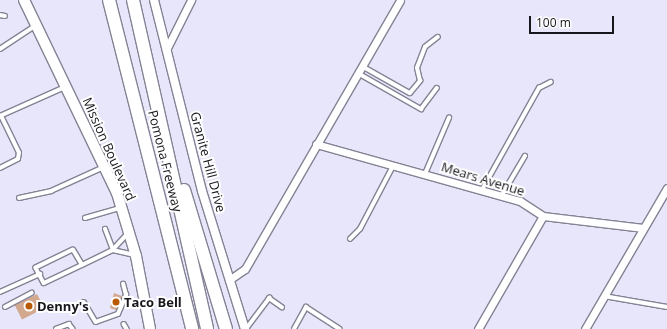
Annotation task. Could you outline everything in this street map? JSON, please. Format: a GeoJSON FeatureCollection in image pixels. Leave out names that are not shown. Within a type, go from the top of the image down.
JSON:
{"type":"FeatureCollection","features":[{"type":"Feature","properties":{"kind":"highway","name":"Pomona Freeway"},"geometry":{"type":"LineString","coordinates":[[109,0],[192,329]]}},
{"type":"Feature","properties":{"kind":"highway","name":"Pomona Freeway"},"geometry":{"type":"LineString","coordinates":[[133,0],[162,123],[207,329]]}},
{"type":"Feature","properties":{"kind":"highway"},"geometry":{"type":"LineString","coordinates":[[162,123],[226,329]]}},
{"type":"Feature","properties":{"kind":"main road","name":"Mission Boulevard"},"geometry":{"type":"LineString","coordinates":[[24,0],[105,166],[122,208],[136,256],[145,317],[150,329]]}},
{"type":"Feature","properties":{"kind":"main road","name":"Mission Boulevard"},"geometry":{"type":"LineString","coordinates":[[142,329],[145,317]]}},
{"type":"Feature","properties":{"kind":"street","name":"Granite Hill Drive"},"geometry":{"type":"LineString","coordinates":[[154,0],[229,280],[245,329]]}},
{"type":"Feature","properties":{"kind":"street"},"geometry":{"type":"LineString","coordinates":[[229,280],[245,269],[400,0]]}},
{"type":"Feature","properties":{"kind":"street"},"geometry":{"type":"LineString","coordinates":[[166,48],[189,1]]}},
{"type":"Feature","properties":{"kind":"street","name":"Mears Avenue"},"geometry":{"type":"LineString","coordinates":[[316,144],[392,168],[502,195],[520,201],[543,216],[644,228]]}},
{"type":"Feature","properties":{"kind":"street"},"geometry":{"type":"LineString","coordinates":[[585,329],[667,188]]}},
{"type":"Feature","properties":{"kind":"street"},"geometry":{"type":"LineString","coordinates":[[478,329],[543,216]]}},
{"type":"Feature","properties":{"kind":"lane"},"geometry":{"type":"LineString","coordinates":[[0,15],[5,16]]}},
{"type":"Feature","properties":{"kind":"lane"},"geometry":{"type":"LineString","coordinates":[[0,49],[36,26]]}},
{"type":"Feature","properties":{"kind":"lane"},"geometry":{"type":"LineString","coordinates":[[360,69],[410,94],[420,81],[417,68],[425,46],[438,36]]}},
{"type":"Feature","properties":{"kind":"lane"},"geometry":{"type":"LineString","coordinates":[[360,69],[421,109],[437,88]]}},
{"type":"Feature","properties":{"kind":"lane"},"geometry":{"type":"LineString","coordinates":[[482,190],[539,88],[551,82]]}},
{"type":"Feature","properties":{"kind":"lane"},"geometry":{"type":"LineString","coordinates":[[0,168],[18,159],[19,153],[1,116],[66,86]]}},
{"type":"Feature","properties":{"kind":"lane"},"geometry":{"type":"LineString","coordinates":[[424,175],[449,118]]}},
{"type":"Feature","properties":{"kind":"lane"},"geometry":{"type":"LineString","coordinates":[[502,195],[525,156]]}},
{"type":"Feature","properties":{"kind":"lane"},"geometry":{"type":"LineString","coordinates":[[19,198],[51,191],[105,166]]}},
{"type":"Feature","properties":{"kind":"lane"},"geometry":{"type":"LineString","coordinates":[[350,239],[360,228],[392,168]]}},
{"type":"Feature","properties":{"kind":"lane"},"geometry":{"type":"LineString","coordinates":[[85,218],[122,208]]}},
{"type":"Feature","properties":{"kind":"lane"},"geometry":{"type":"LineString","coordinates":[[105,229],[113,250]]}},
{"type":"Feature","properties":{"kind":"lane"},"geometry":{"type":"LineString","coordinates":[[82,265],[73,250],[36,268],[44,283],[82,265],[113,250],[130,232]]}},
{"type":"Feature","properties":{"kind":"lane"},"geometry":{"type":"LineString","coordinates":[[113,250],[136,256]]}},
{"type":"Feature","properties":{"kind":"lane"},"geometry":{"type":"LineString","coordinates":[[0,292],[40,274]]}},
{"type":"Feature","properties":{"kind":"lane"},"geometry":{"type":"LineString","coordinates":[[84,302],[96,322],[118,314],[126,295],[123,284]]}},
{"type":"Feature","properties":{"kind":"lane"},"geometry":{"type":"LineString","coordinates":[[5,307],[31,293]]}},
{"type":"Feature","properties":{"kind":"lane"},"geometry":{"type":"LineString","coordinates":[[604,296],[667,307]]}},
{"type":"Feature","properties":{"kind":"lane"},"geometry":{"type":"LineString","coordinates":[[245,329],[269,298],[282,307]]}},
{"type":"Feature","properties":{"kind":"lane"},"geometry":{"type":"LineString","coordinates":[[294,329],[306,306],[340,329]]}},
{"type":"Feature","properties":{"kind":"lane"},"geometry":{"type":"LineString","coordinates":[[56,329],[69,324],[73,329]]}},
{"type":"Feature","properties":{"kind":"lane"},"geometry":{"type":"LineString","coordinates":[[124,324],[127,329]]}},
{"type":"Feature","properties":{"kind":"building","name":"Taco Bell"},"geometry":{"type":"Polygon","coordinates":[[[114,293],[122,296],[116,310],[110,308],[114,293]]]}},
{"type":"Feature","properties":{"kind":"building","name":"Denny's"},"geometry":{"type":"Polygon","coordinates":[[[37,294],[44,308],[22,320],[15,305],[37,294]]]}},
{"type":"Feature","properties":{"kind":"place","name":"Taco Bell"},"geometry":{"type":"Point","coordinates":[116,302]}},
{"type":"Feature","properties":{"kind":"place","name":"Denny's"},"geometry":{"type":"Point","coordinates":[29,306]}}]}
